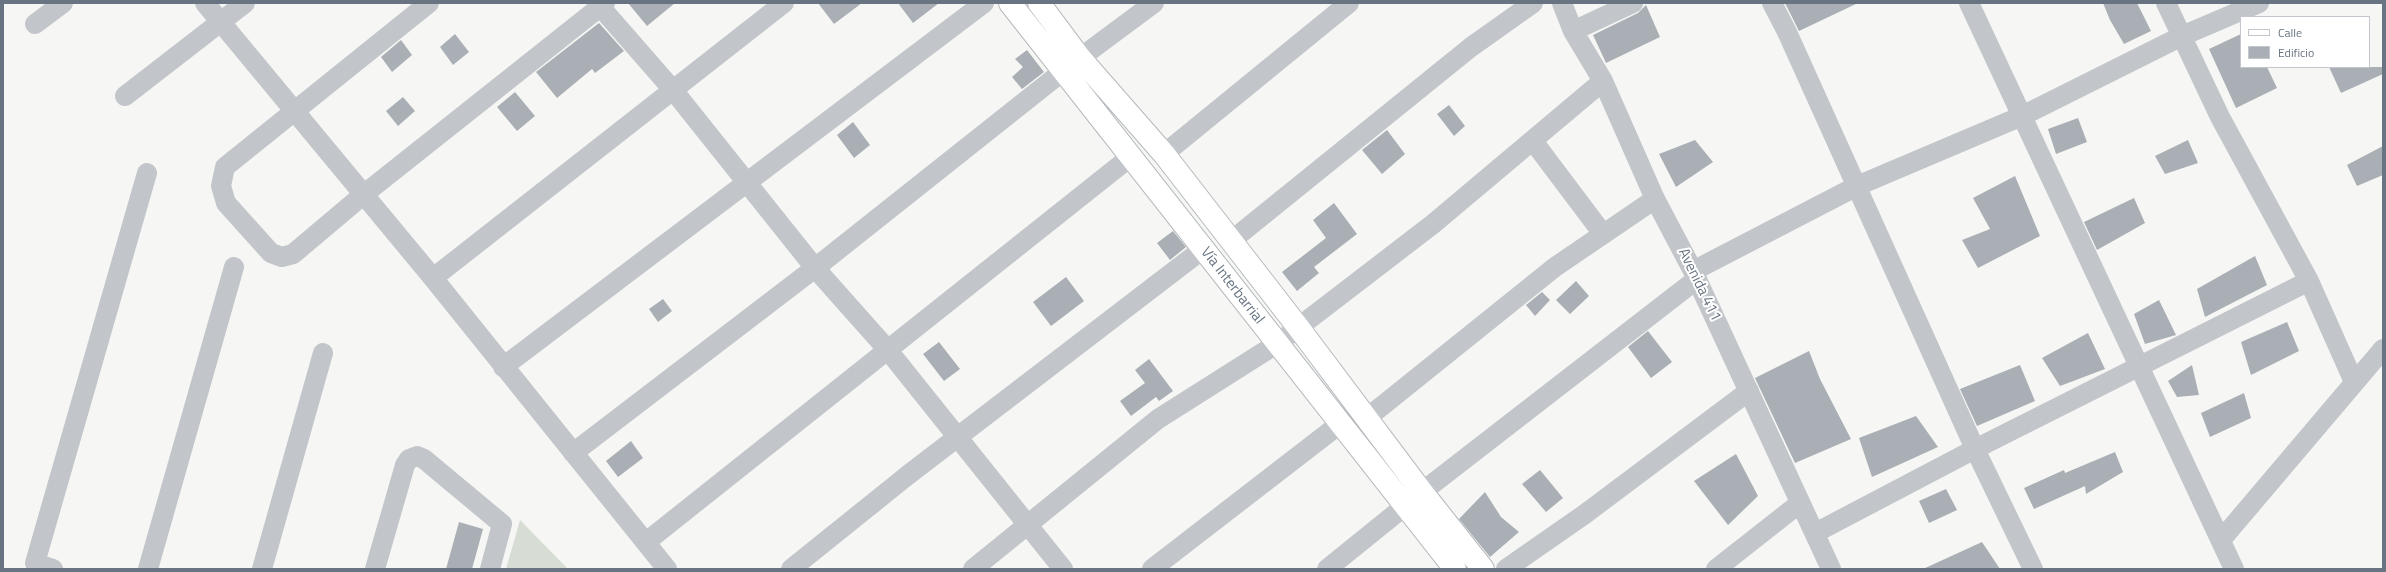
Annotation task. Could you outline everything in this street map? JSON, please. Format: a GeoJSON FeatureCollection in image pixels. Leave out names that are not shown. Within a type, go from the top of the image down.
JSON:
{"type":"FeatureCollection","features":[{"type":"Feature","properties":{"kind":"main road","name":"Vía Interbarrial"},"geometry":{"type":"LineString","coordinates":[[1010,3],[1129,158],[1278,343],[1455,569]]}},
{"type":"Feature","properties":{"kind":"main road","name":"Vía Interbarrial"},"geometry":{"type":"LineString","coordinates":[[1039,3],[1080,58],[1164,154],[1298,326],[1422,492],[1483,569]]}},
{"type":"Feature","properties":{"kind":"street"},"geometry":{"type":"LineString","coordinates":[[35,24],[63,3]]}},
{"type":"Feature","properties":{"kind":"street"},"geometry":{"type":"LineString","coordinates":[[205,3],[433,278],[503,367],[667,569]]}},
{"type":"Feature","properties":{"kind":"street"},"geometry":{"type":"LineString","coordinates":[[125,96],[245,3]]}},
{"type":"Feature","properties":{"kind":"street"},"geometry":{"type":"LineString","coordinates":[[429,3],[225,167],[221,186],[226,203],[271,254],[282,256],[293,254],[363,195],[601,4],[673,90],[815,268],[887,349],[1063,569]]}},
{"type":"Feature","properties":{"kind":"street"},"geometry":{"type":"LineString","coordinates":[[433,278],[784,3]]}},
{"type":"Feature","properties":{"kind":"street"},"geometry":{"type":"LineString","coordinates":[[503,367],[984,3]]}},
{"type":"Feature","properties":{"kind":"street"},"geometry":{"type":"LineString","coordinates":[[1080,58],[1154,3]]}},
{"type":"Feature","properties":{"kind":"street"},"geometry":{"type":"LineString","coordinates":[[1164,154],[1349,3]]}},
{"type":"Feature","properties":{"kind":"street"},"geometry":{"type":"LineString","coordinates":[[1231,241],[1471,47],[1533,3]]}},
{"type":"Feature","properties":{"kind":"street","name":"Avenida 411"},"geometry":{"type":"LineString","coordinates":[[1562,3],[1573,31],[1603,81],[1655,199],[1695,275],[1831,569]]}},
{"type":"Feature","properties":{"kind":"street"},"geometry":{"type":"LineString","coordinates":[[1573,31],[1633,3]]}},
{"type":"Feature","properties":{"kind":"street"},"geometry":{"type":"LineString","coordinates":[[1772,3],[1857,186],[1975,449],[2033,569]]}},
{"type":"Feature","properties":{"kind":"street"},"geometry":{"type":"LineString","coordinates":[[1969,3],[2234,569]]}},
{"type":"Feature","properties":{"kind":"street"},"geometry":{"type":"LineString","coordinates":[[2166,3],[2220,117],[2309,281],[2354,382]]}},
{"type":"Feature","properties":{"kind":"street"},"geometry":{"type":"LineString","coordinates":[[1422,492],[1695,275],[1857,186],[2022,116],[2182,36],[2259,3]]}},
{"type":"Feature","properties":{"kind":"street"},"geometry":{"type":"LineString","coordinates":[[573,453],[815,268],[1062,72]]}},
{"type":"Feature","properties":{"kind":"street"},"geometry":{"type":"LineString","coordinates":[[972,569],[1158,419],[1278,343],[1298,326],[1433,224],[1603,81]]}},
{"type":"Feature","properties":{"kind":"street"},"geometry":{"type":"LineString","coordinates":[[1533,141],[1603,234]]}},
{"type":"Feature","properties":{"kind":"street"},"geometry":{"type":"LineString","coordinates":[[646,542],[1129,158]]}},
{"type":"Feature","properties":{"kind":"street"},"geometry":{"type":"LineString","coordinates":[[53,569],[35,563],[147,173]]}},
{"type":"Feature","properties":{"kind":"street"},"geometry":{"type":"LineString","coordinates":[[1367,418],[1555,266],[1655,199]]}},
{"type":"Feature","properties":{"kind":"street"},"geometry":{"type":"LineString","coordinates":[[791,569],[958,437],[1203,249]]}},
{"type":"Feature","properties":{"kind":"street"},"geometry":{"type":"LineString","coordinates":[[148,569],[234,267]]}},
{"type":"Feature","properties":{"kind":"street"},"geometry":{"type":"LineString","coordinates":[[1815,533],[1975,449],[2309,281]]}},
{"type":"Feature","properties":{"kind":"street"},"geometry":{"type":"LineString","coordinates":[[2221,540],[2383,349]]}},
{"type":"Feature","properties":{"kind":"street"},"geometry":{"type":"LineString","coordinates":[[262,569],[323,353]]}},
{"type":"Feature","properties":{"kind":"street"},"geometry":{"type":"LineString","coordinates":[[1506,569],[1585,514],[1749,391]]}},
{"type":"Feature","properties":{"kind":"street"},"geometry":{"type":"LineString","coordinates":[[1152,569],[1341,423]]}},
{"type":"Feature","properties":{"kind":"street"},"geometry":{"type":"LineString","coordinates":[[375,569],[405,465],[409,459],[417,456],[424,459],[502,524],[490,569]]}},
{"type":"Feature","properties":{"kind":"street"},"geometry":{"type":"LineString","coordinates":[[1716,569],[1800,502]]}},
{"type":"Feature","properties":{"kind":"street"},"geometry":{"type":"LineString","coordinates":[[1327,569],[1405,506]]}},
{"type":"Feature","properties":{"kind":"shaded area"},"geometry":{"type":"Polygon","coordinates":[[[520,520],[568,569],[506,569],[520,520]]]}},
{"type":"Feature","properties":{"kind":"building"},"geometry":{"type":"Polygon","coordinates":[[[628,3],[675,3],[647,26],[628,3]]]}},
{"type":"Feature","properties":{"kind":"building"},"geometry":{"type":"Polygon","coordinates":[[[818,3],[862,3],[834,24],[818,3]]]}},
{"type":"Feature","properties":{"kind":"building"},"geometry":{"type":"Polygon","coordinates":[[[898,3],[939,3],[913,23],[898,3]]]}},
{"type":"Feature","properties":{"kind":"building"},"geometry":{"type":"Polygon","coordinates":[[[1785,3],[1858,3],[1799,31],[1785,3]]]}},
{"type":"Feature","properties":{"kind":"building"},"geometry":{"type":"Polygon","coordinates":[[[2103,3],[2137,3],[2151,31],[2124,44],[2110,20],[2103,3]]]}},
{"type":"Feature","properties":{"kind":"building"},"geometry":{"type":"Polygon","coordinates":[[[1646,5],[1660,37],[1606,63],[1593,35],[1638,13],[1646,5]]]}},
{"type":"Feature","properties":{"kind":"building"},"geometry":{"type":"Polygon","coordinates":[[[599,23],[624,51],[595,73],[592,69],[557,98],[536,72],[599,23]]]}},
{"type":"Feature","properties":{"kind":"building"},"geometry":{"type":"Polygon","coordinates":[[[455,34],[469,52],[453,65],[440,47],[455,34]]]}},
{"type":"Feature","properties":{"kind":"building"},"geometry":{"type":"Polygon","coordinates":[[[2240,34],[2240,68],[2267,68],[2277,88],[2236,108],[2209,49],[2240,34]]]}},
{"type":"Feature","properties":{"kind":"building"},"geometry":{"type":"Polygon","coordinates":[[[401,40],[412,55],[392,72],[381,57],[401,40]]]}},
{"type":"Feature","properties":{"kind":"building"},"geometry":{"type":"Polygon","coordinates":[[[1027,50],[1044,72],[1022,89],[1012,77],[1023,67],[1015,59],[1027,50]]]}},
{"type":"Feature","properties":{"kind":"building"},"geometry":{"type":"Polygon","coordinates":[[[2383,67],[2383,74],[2341,93],[2329,68],[2383,67]]]}},
{"type":"Feature","properties":{"kind":"building"},"geometry":{"type":"Polygon","coordinates":[[[515,92],[535,116],[517,131],[497,107],[515,92]]]}},
{"type":"Feature","properties":{"kind":"building"},"geometry":{"type":"Polygon","coordinates":[[[403,97],[415,111],[398,126],[386,111],[403,97]]]}},
{"type":"Feature","properties":{"kind":"building"},"geometry":{"type":"Polygon","coordinates":[[[1449,105],[1465,126],[1454,136],[1437,114],[1449,105]]]}},
{"type":"Feature","properties":{"kind":"building"},"geometry":{"type":"Polygon","coordinates":[[[2078,118],[2087,142],[2056,154],[2048,129],[2078,118]]]}},
{"type":"Feature","properties":{"kind":"building"},"geometry":{"type":"Polygon","coordinates":[[[853,122],[870,145],[854,158],[837,135],[853,122]]]}},
{"type":"Feature","properties":{"kind":"building"},"geometry":{"type":"Polygon","coordinates":[[[1387,130],[1405,154],[1382,174],[1362,150],[1387,130]]]}},
{"type":"Feature","properties":{"kind":"building"},"geometry":{"type":"Polygon","coordinates":[[[1695,140],[1713,162],[1676,187],[1659,154],[1695,140]]]}},
{"type":"Feature","properties":{"kind":"building"},"geometry":{"type":"Polygon","coordinates":[[[2188,140],[2198,163],[2165,174],[2155,156],[2188,140]]]}},
{"type":"Feature","properties":{"kind":"building"},"geometry":{"type":"Polygon","coordinates":[[[2383,146],[2383,175],[2357,186],[2347,165],[2383,146]]]}},
{"type":"Feature","properties":{"kind":"building"},"geometry":{"type":"Polygon","coordinates":[[[2015,176],[2040,236],[1978,268],[1962,240],[1990,229],[1973,198],[2015,176]]]}},
{"type":"Feature","properties":{"kind":"building"},"geometry":{"type":"Polygon","coordinates":[[[2134,198],[2145,223],[2097,250],[2084,222],[2134,198]]]}},
{"type":"Feature","properties":{"kind":"building"},"geometry":{"type":"Polygon","coordinates":[[[1334,203],[1357,234],[1314,267],[1319,273],[1297,291],[1282,272],[1326,238],[1313,220],[1334,203]]]}},
{"type":"Feature","properties":{"kind":"building"},"geometry":{"type":"Polygon","coordinates":[[[1173,231],[1186,247],[1170,260],[1157,243],[1173,231]]]}},
{"type":"Feature","properties":{"kind":"building"},"geometry":{"type":"Polygon","coordinates":[[[2255,256],[2267,285],[2205,317],[2197,289],[2255,256]]]}},
{"type":"Feature","properties":{"kind":"building"},"geometry":{"type":"Polygon","coordinates":[[[1066,277],[1084,301],[1051,326],[1033,302],[1066,277]]]}},
{"type":"Feature","properties":{"kind":"building"},"geometry":{"type":"Polygon","coordinates":[[[1576,281],[1589,296],[1570,314],[1556,300],[1576,281]]]}},
{"type":"Feature","properties":{"kind":"building"},"geometry":{"type":"Polygon","coordinates":[[[1542,292],[1550,300],[1535,316],[1526,305],[1542,292]]]}},
{"type":"Feature","properties":{"kind":"building"},"geometry":{"type":"Polygon","coordinates":[[[663,299],[672,311],[658,322],[649,309],[663,299]]]}},
{"type":"Feature","properties":{"kind":"building"},"geometry":{"type":"Polygon","coordinates":[[[2159,300],[2176,335],[2145,344],[2134,314],[2159,300]]]}},
{"type":"Feature","properties":{"kind":"building"},"geometry":{"type":"Polygon","coordinates":[[[2287,322],[2299,351],[2251,375],[2241,342],[2287,322]]]}},
{"type":"Feature","properties":{"kind":"building"},"geometry":{"type":"Polygon","coordinates":[[[1648,331],[1672,362],[1651,378],[1628,347],[1648,331]]]}},
{"type":"Feature","properties":{"kind":"building"},"geometry":{"type":"Polygon","coordinates":[[[2088,333],[2105,369],[2060,386],[2042,358],[2088,333]]]}},
{"type":"Feature","properties":{"kind":"building"},"geometry":{"type":"Polygon","coordinates":[[[939,342],[960,369],[944,381],[923,354],[939,342]]]}},
{"type":"Feature","properties":{"kind":"building"},"geometry":{"type":"Polygon","coordinates":[[[1809,351],[1820,379],[1851,439],[1795,463],[1755,378],[1809,351]]]}},
{"type":"Feature","properties":{"kind":"building"},"geometry":{"type":"Polygon","coordinates":[[[1149,359],[1173,391],[1159,401],[1156,397],[1131,416],[1120,401],[1145,383],[1135,370],[1149,359]]]}},
{"type":"Feature","properties":{"kind":"building"},"geometry":{"type":"Polygon","coordinates":[[[2020,365],[2035,401],[1977,426],[1960,389],[2020,365]]]}},
{"type":"Feature","properties":{"kind":"building"},"geometry":{"type":"Polygon","coordinates":[[[2192,365],[2199,395],[2177,397],[2168,381],[2192,365]]]}},
{"type":"Feature","properties":{"kind":"building"},"geometry":{"type":"Polygon","coordinates":[[[2244,393],[2251,418],[2210,437],[2201,413],[2244,393]]]}},
{"type":"Feature","properties":{"kind":"building"},"geometry":{"type":"Polygon","coordinates":[[[1916,416],[1938,447],[1872,477],[1859,438],[1916,416]]]}},
{"type":"Feature","properties":{"kind":"building"},"geometry":{"type":"Polygon","coordinates":[[[631,441],[643,458],[618,477],[606,461],[631,441]]]}},
{"type":"Feature","properties":{"kind":"building"},"geometry":{"type":"Polygon","coordinates":[[[2115,452],[2123,472],[2086,494],[2085,486],[2034,509],[2024,488],[2064,470],[2065,473],[2115,452]]]}},
{"type":"Feature","properties":{"kind":"building"},"geometry":{"type":"Polygon","coordinates":[[[1736,454],[1758,496],[1728,525],[1694,481],[1736,454]]]}},
{"type":"Feature","properties":{"kind":"building"},"geometry":{"type":"Polygon","coordinates":[[[1540,470],[1563,498],[1546,512],[1522,484],[1540,470]]]}},
{"type":"Feature","properties":{"kind":"building"},"geometry":{"type":"Polygon","coordinates":[[[1946,489],[1957,510],[1929,523],[1919,501],[1946,489]]]}},
{"type":"Feature","properties":{"kind":"building"},"geometry":{"type":"Polygon","coordinates":[[[1485,492],[1501,517],[1519,532],[1490,557],[1459,519],[1485,492]]]}},
{"type":"Feature","properties":{"kind":"building"},"geometry":{"type":"Polygon","coordinates":[[[459,522],[483,529],[472,569],[446,569],[459,522]]]}},
{"type":"Feature","properties":{"kind":"building"},"geometry":{"type":"Polygon","coordinates":[[[1982,542],[2000,569],[1923,569],[1982,542]]]}}]}
